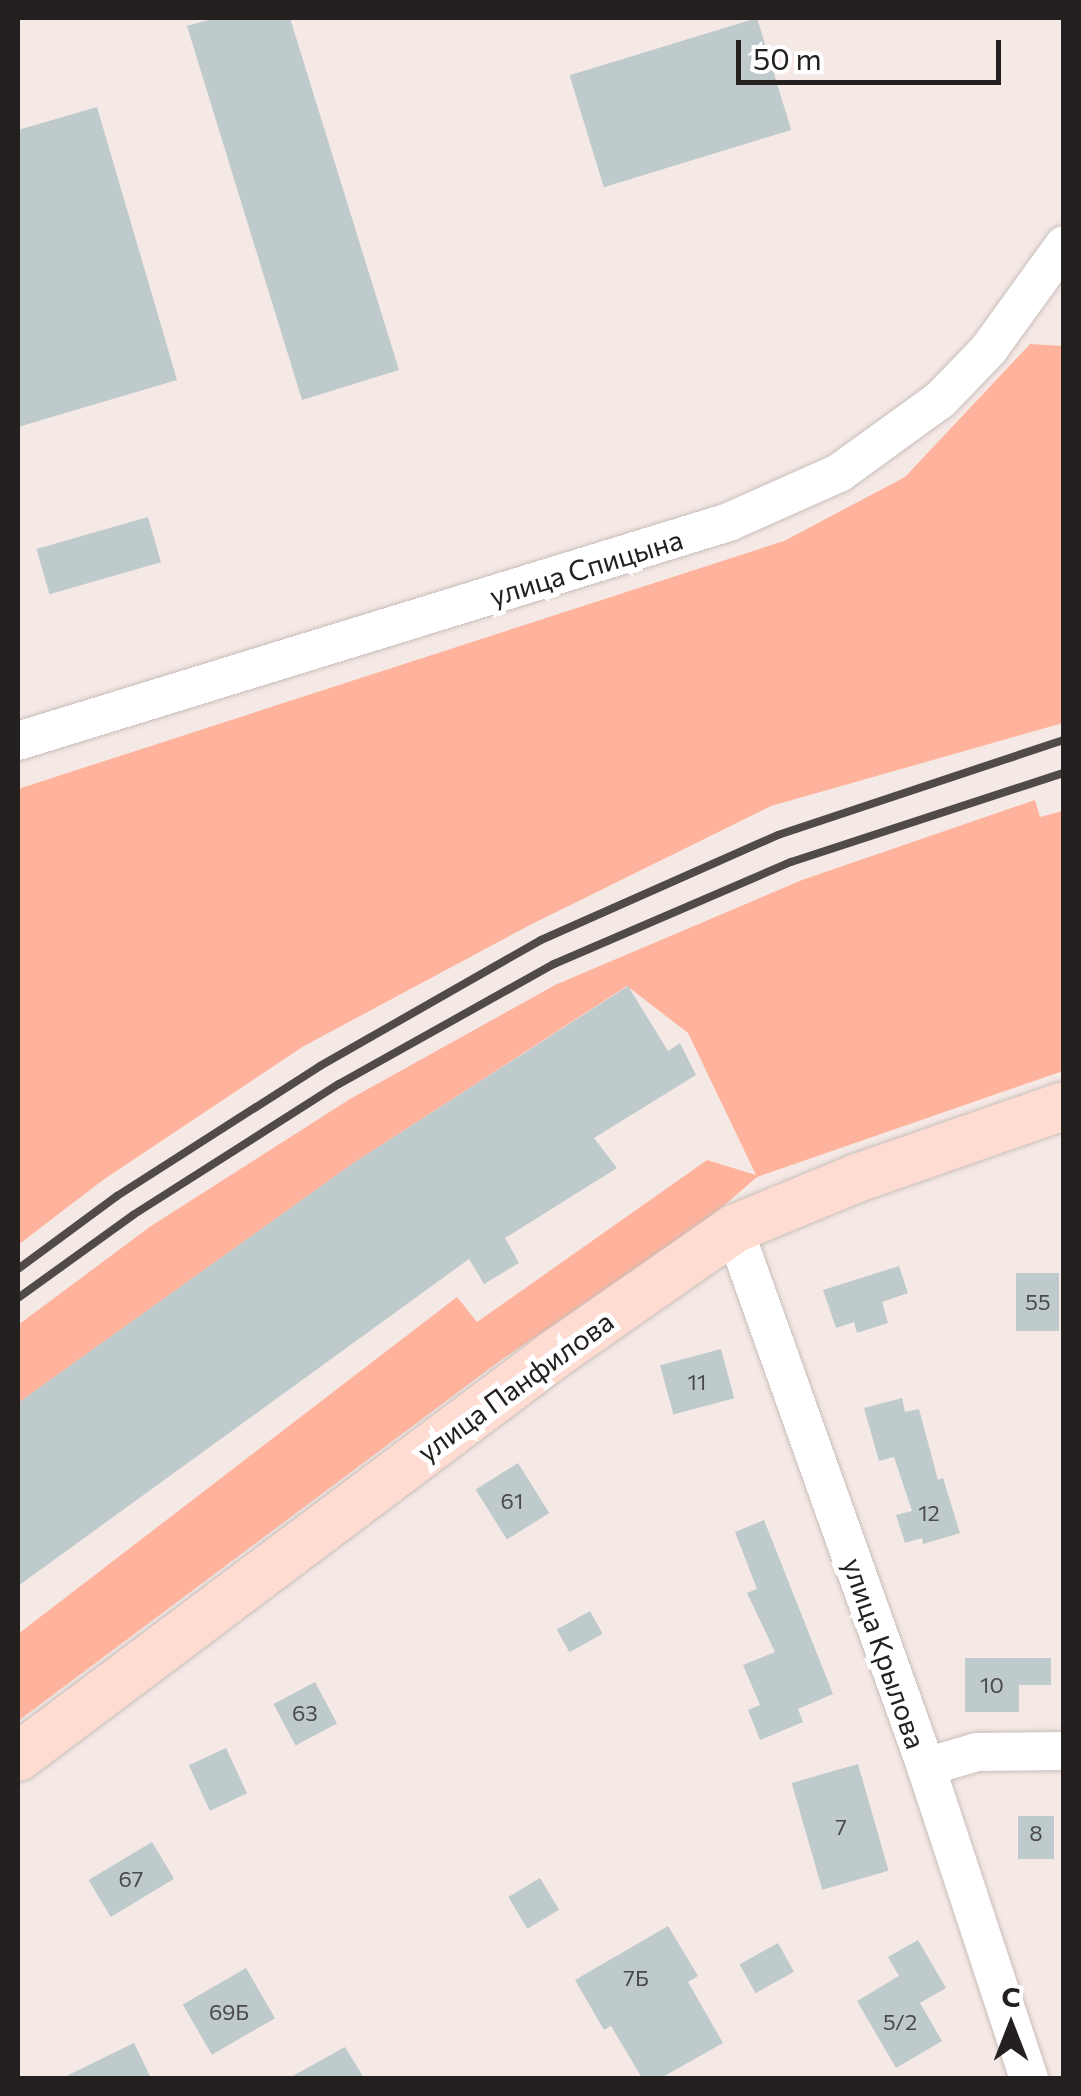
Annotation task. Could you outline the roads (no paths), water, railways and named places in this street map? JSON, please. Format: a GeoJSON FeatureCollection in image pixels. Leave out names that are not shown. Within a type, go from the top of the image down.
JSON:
{"type":"FeatureCollection","features":[{"type":"Feature","properties":{"kind":"main road","name":"улица Панфилова"},"geometry":{"type":"LineString","coordinates":[[18,1756],[555,1354],[734,1230],[857,1178],[1064,1106]]}},
{"type":"Feature","properties":{"kind":"street","name":"улица Спицына"},"geometry":{"type":"LineString","coordinates":[[18,741],[729,522],[839,473],[940,400],[1046,296],[1064,245]]}},
{"type":"Feature","properties":{"kind":"street","name":"улица Крылова"},"geometry":{"type":"LineString","coordinates":[[734,1230],[926,1767],[1029,2078]]}},
{"type":"Feature","properties":{"kind":"street"},"geometry":{"type":"LineString","coordinates":[[926,1767],[977,1752],[1064,1752]]}},
{"type":"Feature","properties":{"kind":"railway"},"geometry":{"type":"LineString","coordinates":[[18,1269],[117,1196],[320,1066],[541,940],[778,835],[1064,740]]}},
{"type":"Feature","properties":{"kind":"railway"},"geometry":{"type":"LineString","coordinates":[[18,1298],[133,1215],[339,1084],[554,964],[791,862],[1064,773]]}}]}
